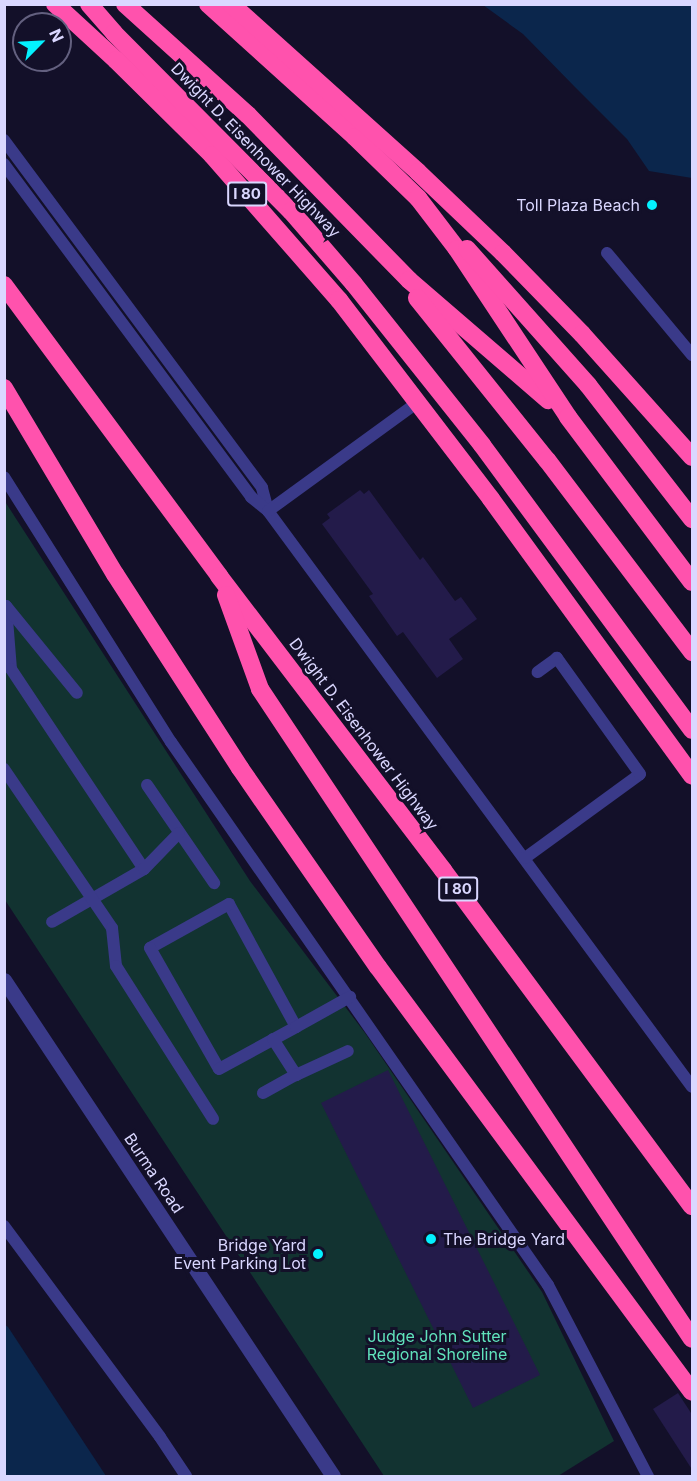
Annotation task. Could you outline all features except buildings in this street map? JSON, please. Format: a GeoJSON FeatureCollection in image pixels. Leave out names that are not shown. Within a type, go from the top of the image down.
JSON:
{"type":"FeatureCollection","features":[{"type":"Feature","properties":{"kind":"highway","name":"I 80"},"geometry":{"type":"LineString","coordinates":[[55,4],[213,155],[339,300],[418,402],[693,776]]}},
{"type":"Feature","properties":{"kind":"highway","name":"Dwight D. Eisenhower Highway"},"geometry":{"type":"LineString","coordinates":[[89,4],[114,33],[291,211],[354,284],[482,446],[693,730]]}},
{"type":"Feature","properties":{"kind":"highway","name":"Dwight D. Eisenhower Highway"},"geometry":{"type":"LineString","coordinates":[[125,4],[256,123],[408,280],[543,395],[582,436]]}},
{"type":"Feature","properties":{"kind":"highway","name":"Dwight D. Eisenhower Highway"},"geometry":{"type":"LineString","coordinates":[[208,4],[355,137],[418,198],[457,249],[582,436],[693,582]]}},
{"type":"Feature","properties":{"kind":"highway"},"geometry":{"type":"LineString","coordinates":[[231,4],[418,172],[503,253],[582,334],[693,457]]}},
{"type":"Feature","properties":{"kind":"highway"},"geometry":{"type":"LineString","coordinates":[[418,198],[562,354],[693,519]]}},
{"type":"Feature","properties":{"kind":"highway","name":"Dwight D. Eisenhower Highway"},"geometry":{"type":"LineString","coordinates":[[370,241],[547,460],[693,652]]}},
{"type":"Feature","properties":{"kind":"highway","name":"Dwight D. Eisenhower Highway"},"geometry":{"type":"LineString","coordinates":[[4,285],[219,576],[443,870],[693,1206]]}},
{"type":"Feature","properties":{"kind":"highway"},"geometry":{"type":"LineString","coordinates":[[4,388],[115,574],[247,777],[378,967],[693,1392]]}},
{"type":"Feature","properties":{"kind":"highway"},"geometry":{"type":"LineString","coordinates":[[219,576],[260,689],[693,1339]]}},
{"type":"Feature","properties":{"kind":"street","name":"Burma Road"},"geometry":{"type":"LineString","coordinates":[[4,980],[333,1476]]}},
{"type":"Feature","properties":{"kind":"lane"},"geometry":{"type":"LineString","coordinates":[[4,140],[262,488],[268,511]]}},
{"type":"Feature","properties":{"kind":"lane"},"geometry":{"type":"LineString","coordinates":[[4,164],[250,497],[268,511],[693,1087]]}},
{"type":"Feature","properties":{"kind":"lane"},"geometry":{"type":"LineString","coordinates":[[607,253],[693,355]]}},
{"type":"Feature","properties":{"kind":"lane"},"geometry":{"type":"LineString","coordinates":[[268,511],[418,402]]}},
{"type":"Feature","properties":{"kind":"lane"},"geometry":{"type":"LineString","coordinates":[[4,477],[171,742],[548,1286],[648,1476]]}},
{"type":"Feature","properties":{"kind":"lane"},"geometry":{"type":"LineString","coordinates":[[5,605],[77,693]]}},
{"type":"Feature","properties":{"kind":"lane"},"geometry":{"type":"LineString","coordinates":[[5,605],[11,669],[144,869]]}},
{"type":"Feature","properties":{"kind":"lane"},"geometry":{"type":"LineString","coordinates":[[525,858],[640,774],[557,658],[538,672]]}},
{"type":"Feature","properties":{"kind":"lane"},"geometry":{"type":"LineString","coordinates":[[7,777],[112,928],[116,966],[213,1119]]}},
{"type":"Feature","properties":{"kind":"lane"},"geometry":{"type":"LineString","coordinates":[[147,785],[214,883]]}},
{"type":"Feature","properties":{"kind":"lane"},"geometry":{"type":"LineString","coordinates":[[52,922],[144,869],[179,833]]}},
{"type":"Feature","properties":{"kind":"lane"},"geometry":{"type":"LineString","coordinates":[[296,1027],[229,904],[150,948],[219,1069],[350,998]]}},
{"type":"Feature","properties":{"kind":"lane"},"geometry":{"type":"LineString","coordinates":[[273,1039],[296,1075]]}},
{"type":"Feature","properties":{"kind":"lane"},"geometry":{"type":"LineString","coordinates":[[263,1093],[348,1051]]}},
{"type":"Feature","properties":{"kind":"lane"},"geometry":{"type":"LineString","coordinates":[[4,1226],[160,1437],[186,1476]]}},
{"type":"Feature","properties":{"kind":"green space","name":"Judge John Sutter Regional Shoreline"},"geometry":{"type":"Polygon","coordinates":[[[4,500],[250,881],[365,1033],[542,1292],[614,1441],[558,1476],[384,1476],[5,900],[4,500]]]}},
{"type":"Feature","properties":{"kind":"water"},"geometry":{"type":"Polygon","coordinates":[[[483,5],[692,5],[692,178],[649,171],[627,139],[523,34],[483,5]]]}},
{"type":"Feature","properties":{"kind":"water"},"geometry":{"type":"Polygon","coordinates":[[[4,1324],[8,1327],[106,1476],[5,1476],[4,1324]]]}},
{"type":"Feature","properties":{"kind":"place","name":"Toll Plaza Beach"},"geometry":{"type":"Point","coordinates":[652,205]}},
{"type":"Feature","properties":{"kind":"place","name":"The Bridge Yard"},"geometry":{"type":"Point","coordinates":[431,1239]}},
{"type":"Feature","properties":{"kind":"place","name":"Bridge Yard Event Parking Lot"},"geometry":{"type":"Point","coordinates":[318,1254]}}]}
